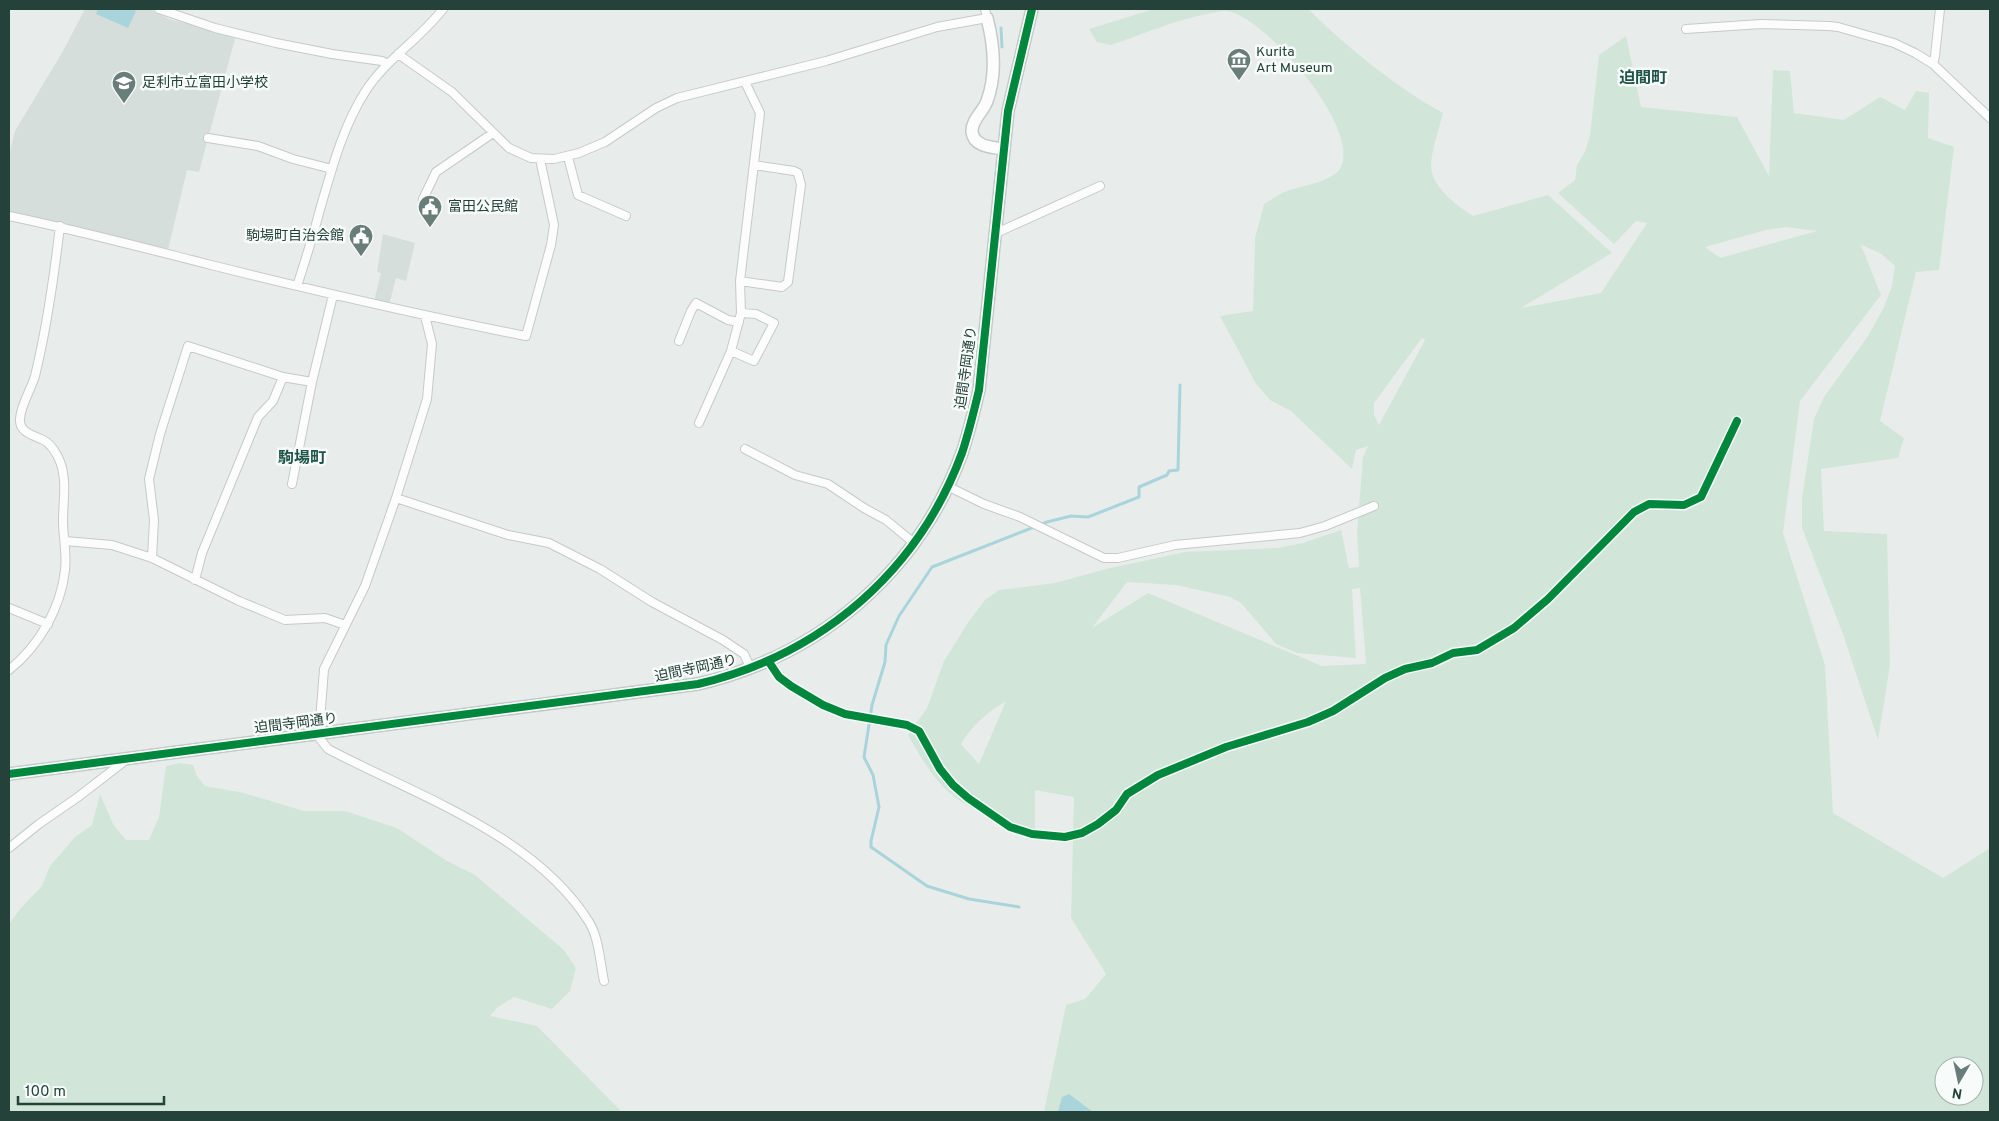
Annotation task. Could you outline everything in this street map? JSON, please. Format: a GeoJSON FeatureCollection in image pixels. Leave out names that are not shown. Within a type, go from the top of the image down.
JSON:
{"type":"FeatureCollection","features":[{"type":"Feature","properties":{"kind":"street"},"geometry":{"type":"LineString","coordinates":[[160,9],[215,28],[332,54],[382,61],[388,64]]}},
{"type":"Feature","properties":{"kind":"street"},"geometry":{"type":"LineString","coordinates":[[297,286],[332,169],[360,99],[365,90],[388,64],[443,9]]}},
{"type":"Feature","properties":{"kind":"street","name":"迫間寺岡通り"},"geometry":{"type":"LineString","coordinates":[[9,774],[670,689],[728,677],[769,662],[798,647],[840,619],[878,586],[914,543],[932,515],[947,486],[971,425],[979,390],[1003,149],[1015,77],[1032,9]]}},
{"type":"Feature","properties":{"kind":"street"},"geometry":{"type":"LineString","coordinates":[[1933,64],[1940,9]]}},
{"type":"Feature","properties":{"kind":"street"},"geometry":{"type":"LineString","coordinates":[[398,54],[452,92],[515,152],[523,156],[540,159],[568,157],[605,142],[666,102],[677,98],[832,59],[986,13],[993,46],[993,69],[988,99],[973,125],[972,132],[976,140],[984,146],[1003,149]]}},
{"type":"Feature","properties":{"kind":"street"},"geometry":{"type":"LineString","coordinates":[[1686,29],[1761,24],[1838,27],[1894,43],[1933,64],[1990,118]]}},
{"type":"Feature","properties":{"kind":"street"},"geometry":{"type":"LineString","coordinates":[[699,423],[731,351],[741,313],[740,281],[760,113],[745,82]]}},
{"type":"Feature","properties":{"kind":"street"},"geometry":{"type":"LineString","coordinates":[[423,198],[436,172],[493,133]]}},
{"type":"Feature","properties":{"kind":"street"},"geometry":{"type":"LineString","coordinates":[[208,138],[258,146],[293,159],[332,169]]}},
{"type":"Feature","properties":{"kind":"street"},"geometry":{"type":"LineString","coordinates":[[568,157],[578,195],[626,216]]}},
{"type":"Feature","properties":{"kind":"street"},"geometry":{"type":"LineString","coordinates":[[9,216],[60,226],[333,295],[526,336],[544,274],[554,225],[551,203],[540,167],[540,159]]}},
{"type":"Feature","properties":{"kind":"street"},"geometry":{"type":"LineString","coordinates":[[740,281],[782,287],[788,282],[801,186],[798,173],[794,171],[754,165]]}},
{"type":"Feature","properties":{"kind":"street"},"geometry":{"type":"LineString","coordinates":[[994,234],[1100,186]]}},
{"type":"Feature","properties":{"kind":"street"},"geometry":{"type":"LineString","coordinates":[[9,670],[19,662],[48,624],[61,592],[66,569],[63,522],[64,477],[62,467],[52,448],[43,440],[29,434],[20,421],[22,410],[35,378],[50,308],[60,226]]}},
{"type":"Feature","properties":{"kind":"street"},"geometry":{"type":"LineString","coordinates":[[292,484],[312,382],[333,295]]}},
{"type":"Feature","properties":{"kind":"street"},"geometry":{"type":"LineString","coordinates":[[679,341],[696,303],[728,320],[739,322]]}},
{"type":"Feature","properties":{"kind":"street"},"geometry":{"type":"LineString","coordinates":[[731,351],[754,361],[774,324],[756,314],[741,313]]}},
{"type":"Feature","properties":{"kind":"street"},"geometry":{"type":"LineString","coordinates":[[425,316],[432,344],[427,399],[396,498],[365,586],[324,669],[320,740],[328,748],[461,814],[515,847],[543,870],[568,895],[590,923],[604,981]]}},
{"type":"Feature","properties":{"kind":"street"},"geometry":{"type":"LineString","coordinates":[[152,558],[154,520],[149,480],[160,434],[188,346],[283,377],[312,382]]}},
{"type":"Feature","properties":{"kind":"street"},"geometry":{"type":"LineString","coordinates":[[196,580],[202,553],[258,417],[273,400],[283,377]]}},
{"type":"Feature","properties":{"kind":"street"},"geometry":{"type":"LineString","coordinates":[[769,662],[780,677],[791,686],[823,705],[845,714],[907,725],[919,731],[940,769],[953,785],[968,798],[1010,827],[1032,834],[1065,837],[1082,833],[1098,824],[1116,810],[1127,794],[1158,775],[1226,747],[1308,722],[1346,704],[1385,678],[1405,670],[1432,663],[1453,653],[1477,650],[1514,628],[1548,598],[1634,512],[1648,504],[1684,506],[1701,497],[1737,421]]}},
{"type":"Feature","properties":{"kind":"street"},"geometry":{"type":"LineString","coordinates":[[745,448],[795,474],[828,484],[886,520],[914,543]]}},
{"type":"Feature","properties":{"kind":"street"},"geometry":{"type":"LineString","coordinates":[[947,486],[984,504],[1020,517],[1104,558],[1118,558],[1175,545],[1300,534],[1374,506]]}},
{"type":"Feature","properties":{"kind":"street"},"geometry":{"type":"LineString","coordinates":[[396,498],[508,536],[549,543],[600,569],[652,602],[723,640],[744,654],[751,669]]}},
{"type":"Feature","properties":{"kind":"street"},"geometry":{"type":"LineString","coordinates":[[65,540],[112,545],[152,558],[239,601],[285,620],[324,618],[345,625]]}},
{"type":"Feature","properties":{"kind":"street"},"geometry":{"type":"LineString","coordinates":[[9,608],[48,624]]}},
{"type":"Feature","properties":{"kind":"street"},"geometry":{"type":"LineString","coordinates":[[9,848],[38,824],[78,797],[112,769],[129,758]]}},
{"type":"Feature","properties":{"kind":"shaded area","name":"足利市立富田小学校"},"geometry":{"type":"Polygon","coordinates":[[[85,9],[150,9],[169,19],[233,36],[235,39],[199,172],[187,170],[168,250],[84,228],[9,212],[9,155],[15,131],[63,51],[85,9]]]}},
{"type":"Feature","properties":{"kind":"shaded area"},"geometry":{"type":"Polygon","coordinates":[[[383,234],[415,243],[406,281],[396,278],[389,305],[374,301],[381,273],[377,272],[383,234]]]}},
{"type":"Feature","properties":{"kind":"green space"},"geometry":{"type":"Polygon","coordinates":[[[1154,9],[1308,9],[1372,66],[1407,91],[1443,113],[1433,150],[1432,171],[1439,187],[1459,207],[1473,216],[1548,195],[1612,253],[1521,308],[1601,293],[1647,223],[1636,221],[1614,244],[1558,193],[1575,180],[1577,165],[1585,152],[1590,135],[1599,55],[1626,36],[1641,107],[1737,117],[1769,176],[1773,70],[1790,71],[1794,113],[1844,120],[1880,97],[1905,110],[1916,91],[1929,93],[1928,138],[1954,147],[1939,270],[1916,272],[1880,421],[1904,438],[1898,458],[1821,469],[1824,531],[1887,534],[1890,665],[1878,740],[1843,634],[1802,528],[1802,498],[1814,419],[1824,397],[1868,336],[1884,307],[1892,286],[1895,266],[1880,253],[1861,245],[1881,295],[1800,401],[1783,533],[1825,665],[1833,813],[1943,878],[1990,848],[1990,1112],[1044,1112],[1066,1005],[1085,999],[1106,974],[1071,918],[1074,797],[1035,790],[1035,830],[991,816],[969,806],[944,788],[927,766],[908,735],[927,708],[944,661],[969,621],[985,600],[999,590],[1055,583],[1106,569],[1185,552],[1278,548],[1303,543],[1341,530],[1349,568],[1359,567],[1357,533],[1363,457],[1368,446],[1356,450],[1352,469],[1291,411],[1270,400],[1256,384],[1220,316],[1253,311],[1255,238],[1264,204],[1287,191],[1329,178],[1339,170],[1343,153],[1338,130],[1325,105],[1307,78],[1264,33],[1244,18],[1227,11],[1186,19],[1111,45],[1097,42],[1089,29],[1154,9]],[[1786,227],[1766,230],[1705,247],[1720,258],[1817,231],[1786,227]],[[1422,338],[1374,403],[1374,415],[1379,425],[1425,340],[1422,338]],[[1127,582],[1092,628],[1148,593],[1322,666],[1366,664],[1360,588],[1352,589],[1356,658],[1297,653],[1276,644],[1241,603],[1230,597],[1176,585],[1127,582]],[[1006,701],[975,725],[961,744],[979,764],[1006,701]]]}},
{"type":"Feature","properties":{"kind":"green space"},"geometry":{"type":"Polygon","coordinates":[[[180,763],[193,765],[197,776],[205,786],[244,793],[304,811],[345,811],[397,828],[447,861],[475,875],[564,950],[576,968],[570,991],[552,1009],[514,997],[498,1007],[490,1016],[537,1026],[622,1112],[9,1112],[9,924],[20,909],[42,886],[50,866],[75,837],[92,825],[100,794],[113,824],[126,840],[149,840],[159,817],[166,766],[180,763]]]}},
{"type":"Feature","properties":{"kind":"water"},"geometry":{"type":"Polygon","coordinates":[[[98,9],[131,9],[136,11],[128,28],[96,14],[98,9]]]}},
{"type":"Feature","properties":{"kind":"water"},"geometry":{"type":"Polygon","coordinates":[[[1069,1094],[1093,1112],[1058,1112],[1062,1097],[1069,1094]]]}},
{"type":"Feature","properties":{"kind":"waterway"},"geometry":{"type":"LineString","coordinates":[[1001,28],[1002,47]]}},
{"type":"Feature","properties":{"kind":"waterway"},"geometry":{"type":"LineString","coordinates":[[1019,907],[969,899],[927,886],[871,847],[879,807],[873,775],[864,757],[872,705],[885,662],[886,645],[899,616],[932,567],[1047,522],[1071,516],[1088,517],[1139,497],[1139,487],[1167,475],[1169,471],[1178,470],[1180,385]]}},
{"type":"Feature","properties":{"kind":"cycle path"},"geometry":{"type":"LineString","coordinates":[[9,774],[698,684],[743,671],[785,652],[824,630],[860,602],[892,571],[919,535],[943,496],[962,453],[979,390],[1008,111],[1032,9]]}},
{"type":"Feature","properties":{"kind":"cycle path"},"geometry":{"type":"LineString","coordinates":[[769,662],[779,677],[823,705],[845,714],[907,725],[919,731],[940,769],[953,785],[968,798],[1010,827],[1032,834],[1065,837],[1082,833],[1098,824],[1116,810],[1127,794],[1158,775],[1226,747],[1308,722],[1333,711],[1385,678],[1405,669],[1432,663],[1453,653],[1477,650],[1514,628],[1548,599],[1634,512],[1649,504],[1684,505],[1701,497],[1737,421]]}},
{"type":"Feature","properties":{"kind":"place","name":"Kurita Art Museum"},"geometry":{"type":"Point","coordinates":[1239,81]}},
{"type":"Feature","properties":{"kind":"place","name":"足利市立富田小学校"},"geometry":{"type":"Point","coordinates":[124,104]}},
{"type":"Feature","properties":{"kind":"place","name":"富田公民館"},"geometry":{"type":"Point","coordinates":[430,228]}},
{"type":"Feature","properties":{"kind":"place","name":"駒場町自治会館"},"geometry":{"type":"Point","coordinates":[361,257]}},
{"type":"Feature","properties":{"kind":"district","name":"迫間町"},"geometry":{"type":"Point","coordinates":[1643,79]}},
{"type":"Feature","properties":{"kind":"district","name":"駒場町"},"geometry":{"type":"Point","coordinates":[302,459]}}]}
